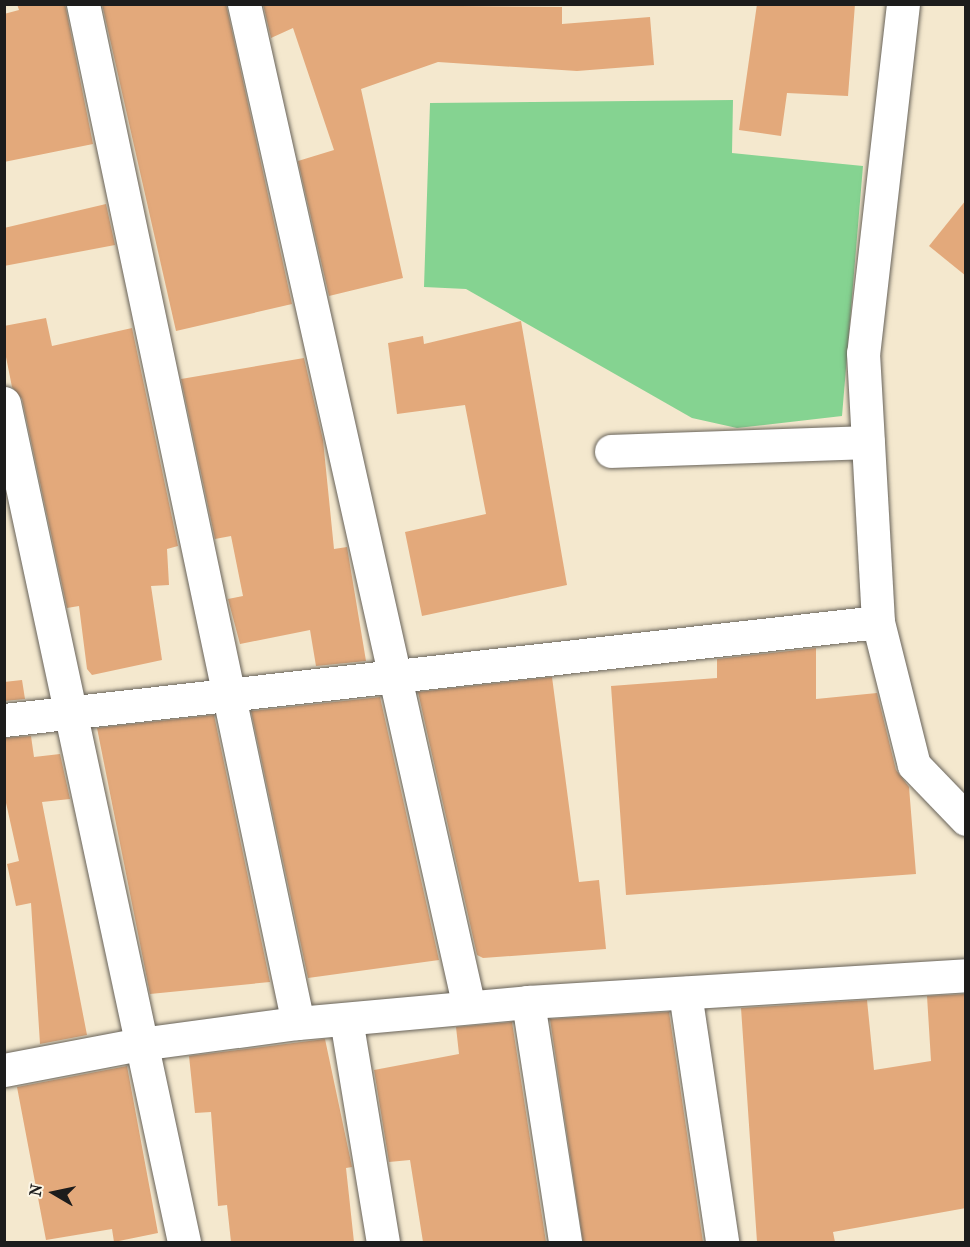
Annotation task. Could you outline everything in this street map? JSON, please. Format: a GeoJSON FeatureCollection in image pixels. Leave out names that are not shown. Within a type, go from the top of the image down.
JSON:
{"type":"FeatureCollection","features":[{"type":"Feature","properties":{"kind":"street"},"geometry":{"type":"LineString","coordinates":[[83,4],[298,1023]]}},
{"type":"Feature","properties":{"kind":"street"},"geometry":{"type":"LineString","coordinates":[[244,4],[469,1007]]}},
{"type":"Feature","properties":{"kind":"street"},"geometry":{"type":"LineString","coordinates":[[903,4],[863,353],[878,622],[914,765],[966,819]]}},
{"type":"Feature","properties":{"kind":"street"},"geometry":{"type":"LineString","coordinates":[[4,403],[184,1242]]}},
{"type":"Feature","properties":{"kind":"street"},"geometry":{"type":"LineString","coordinates":[[611,451],[868,442]]}},
{"type":"Feature","properties":{"kind":"street"},"geometry":{"type":"LineString","coordinates":[[4,720],[69,709],[393,676],[878,622]]}},
{"type":"Feature","properties":{"kind":"street"},"geometry":{"type":"LineString","coordinates":[[4,1070],[140,1044],[298,1023],[528,1002],[966,975]]}},
{"type":"Feature","properties":{"kind":"street"},"geometry":{"type":"LineString","coordinates":[[685,993],[722,1242]]}},
{"type":"Feature","properties":{"kind":"street"},"geometry":{"type":"LineString","coordinates":[[528,1002],[565,1242]]}},
{"type":"Feature","properties":{"kind":"street"},"geometry":{"type":"LineString","coordinates":[[346,1019],[383,1242]]}},
{"type":"Feature","properties":{"kind":"green space"},"geometry":{"type":"Polygon","coordinates":[[[733,100],[732,153],[863,166],[842,416],[737,428],[692,418],[466,289],[424,287],[430,103],[733,100]]]}},
{"type":"Feature","properties":{"kind":"building"},"geometry":{"type":"Polygon","coordinates":[[[17,4],[65,4],[93,144],[4,162],[4,14],[19,10],[17,4]]]}},
{"type":"Feature","properties":{"kind":"building"},"geometry":{"type":"Polygon","coordinates":[[[102,4],[226,4],[292,304],[176,331],[102,4]]]}},
{"type":"Feature","properties":{"kind":"building"},"geometry":{"type":"Polygon","coordinates":[[[263,4],[562,7],[562,24],[650,17],[654,65],[577,71],[438,62],[361,89],[403,278],[329,296],[298,161],[334,150],[293,28],[271,38],[263,4]]]}},
{"type":"Feature","properties":{"kind":"building"},"geometry":{"type":"Polygon","coordinates":[[[757,4],[855,4],[848,96],[787,93],[781,136],[739,130],[757,4]]]}},
{"type":"Feature","properties":{"kind":"building"},"geometry":{"type":"Polygon","coordinates":[[[966,200],[966,276],[929,246],[966,200]]]}},
{"type":"Feature","properties":{"kind":"building"},"geometry":{"type":"Polygon","coordinates":[[[106,204],[115,245],[4,266],[4,228],[106,204]]]}},
{"type":"Feature","properties":{"kind":"building"},"geometry":{"type":"Polygon","coordinates":[[[46,318],[52,346],[132,328],[178,546],[167,549],[169,585],[151,586],[162,660],[92,675],[87,669],[79,606],[67,608],[22,399],[12,387],[4,347],[4,326],[46,318]]]}},
{"type":"Feature","properties":{"kind":"building"},"geometry":{"type":"Polygon","coordinates":[[[521,321],[567,585],[422,616],[405,532],[486,514],[465,405],[397,414],[388,343],[423,336],[424,344],[521,321]]]}},
{"type":"Feature","properties":{"kind":"building"},"geometry":{"type":"Polygon","coordinates":[[[304,358],[323,440],[334,549],[347,547],[366,661],[316,666],[310,630],[240,644],[228,599],[243,596],[231,536],[215,539],[181,379],[304,358]]]}},
{"type":"Feature","properties":{"kind":"building"},"geometry":{"type":"Polygon","coordinates":[[[816,648],[816,699],[877,693],[896,770],[909,787],[916,874],[626,895],[611,686],[717,678],[717,659],[816,648]]]}},
{"type":"Feature","properties":{"kind":"building"},"geometry":{"type":"Polygon","coordinates":[[[552,677],[579,882],[599,880],[606,949],[483,958],[477,955],[418,692],[552,677]]]}},
{"type":"Feature","properties":{"kind":"building"},"geometry":{"type":"Polygon","coordinates":[[[22,680],[25,699],[4,701],[4,682],[22,680]]]}},
{"type":"Feature","properties":{"kind":"building"},"geometry":{"type":"Polygon","coordinates":[[[380,697],[439,960],[308,978],[251,711],[380,697]]]}},
{"type":"Feature","properties":{"kind":"building"},"geometry":{"type":"Polygon","coordinates":[[[214,715],[270,982],[150,994],[97,728],[214,715]]]}},
{"type":"Feature","properties":{"kind":"building"},"geometry":{"type":"Polygon","coordinates":[[[31,736],[34,757],[60,754],[70,799],[42,802],[87,1035],[40,1044],[31,903],[16,906],[7,864],[19,861],[4,794],[4,738],[31,736]]]}},
{"type":"Feature","properties":{"kind":"building"},"geometry":{"type":"Polygon","coordinates":[[[966,994],[966,1208],[833,1232],[835,1242],[757,1242],[741,1008],[867,1000],[874,1070],[931,1061],[927,996],[966,994]]]}},
{"type":"Feature","properties":{"kind":"building"},"geometry":{"type":"Polygon","coordinates":[[[669,1012],[703,1242],[583,1242],[550,1019],[669,1012]]]}},
{"type":"Feature","properties":{"kind":"building"},"geometry":{"type":"Polygon","coordinates":[[[512,1022],[546,1242],[423,1242],[410,1160],[389,1162],[374,1070],[459,1054],[456,1027],[512,1022]]]}},
{"type":"Feature","properties":{"kind":"building"},"geometry":{"type":"Polygon","coordinates":[[[325,1039],[352,1167],[346,1168],[354,1242],[231,1242],[227,1205],[218,1206],[211,1112],[195,1113],[189,1056],[325,1039]]]}},
{"type":"Feature","properties":{"kind":"building"},"geometry":{"type":"Polygon","coordinates":[[[127,1066],[158,1233],[114,1242],[112,1229],[46,1240],[17,1087],[127,1066]]]}}]}
